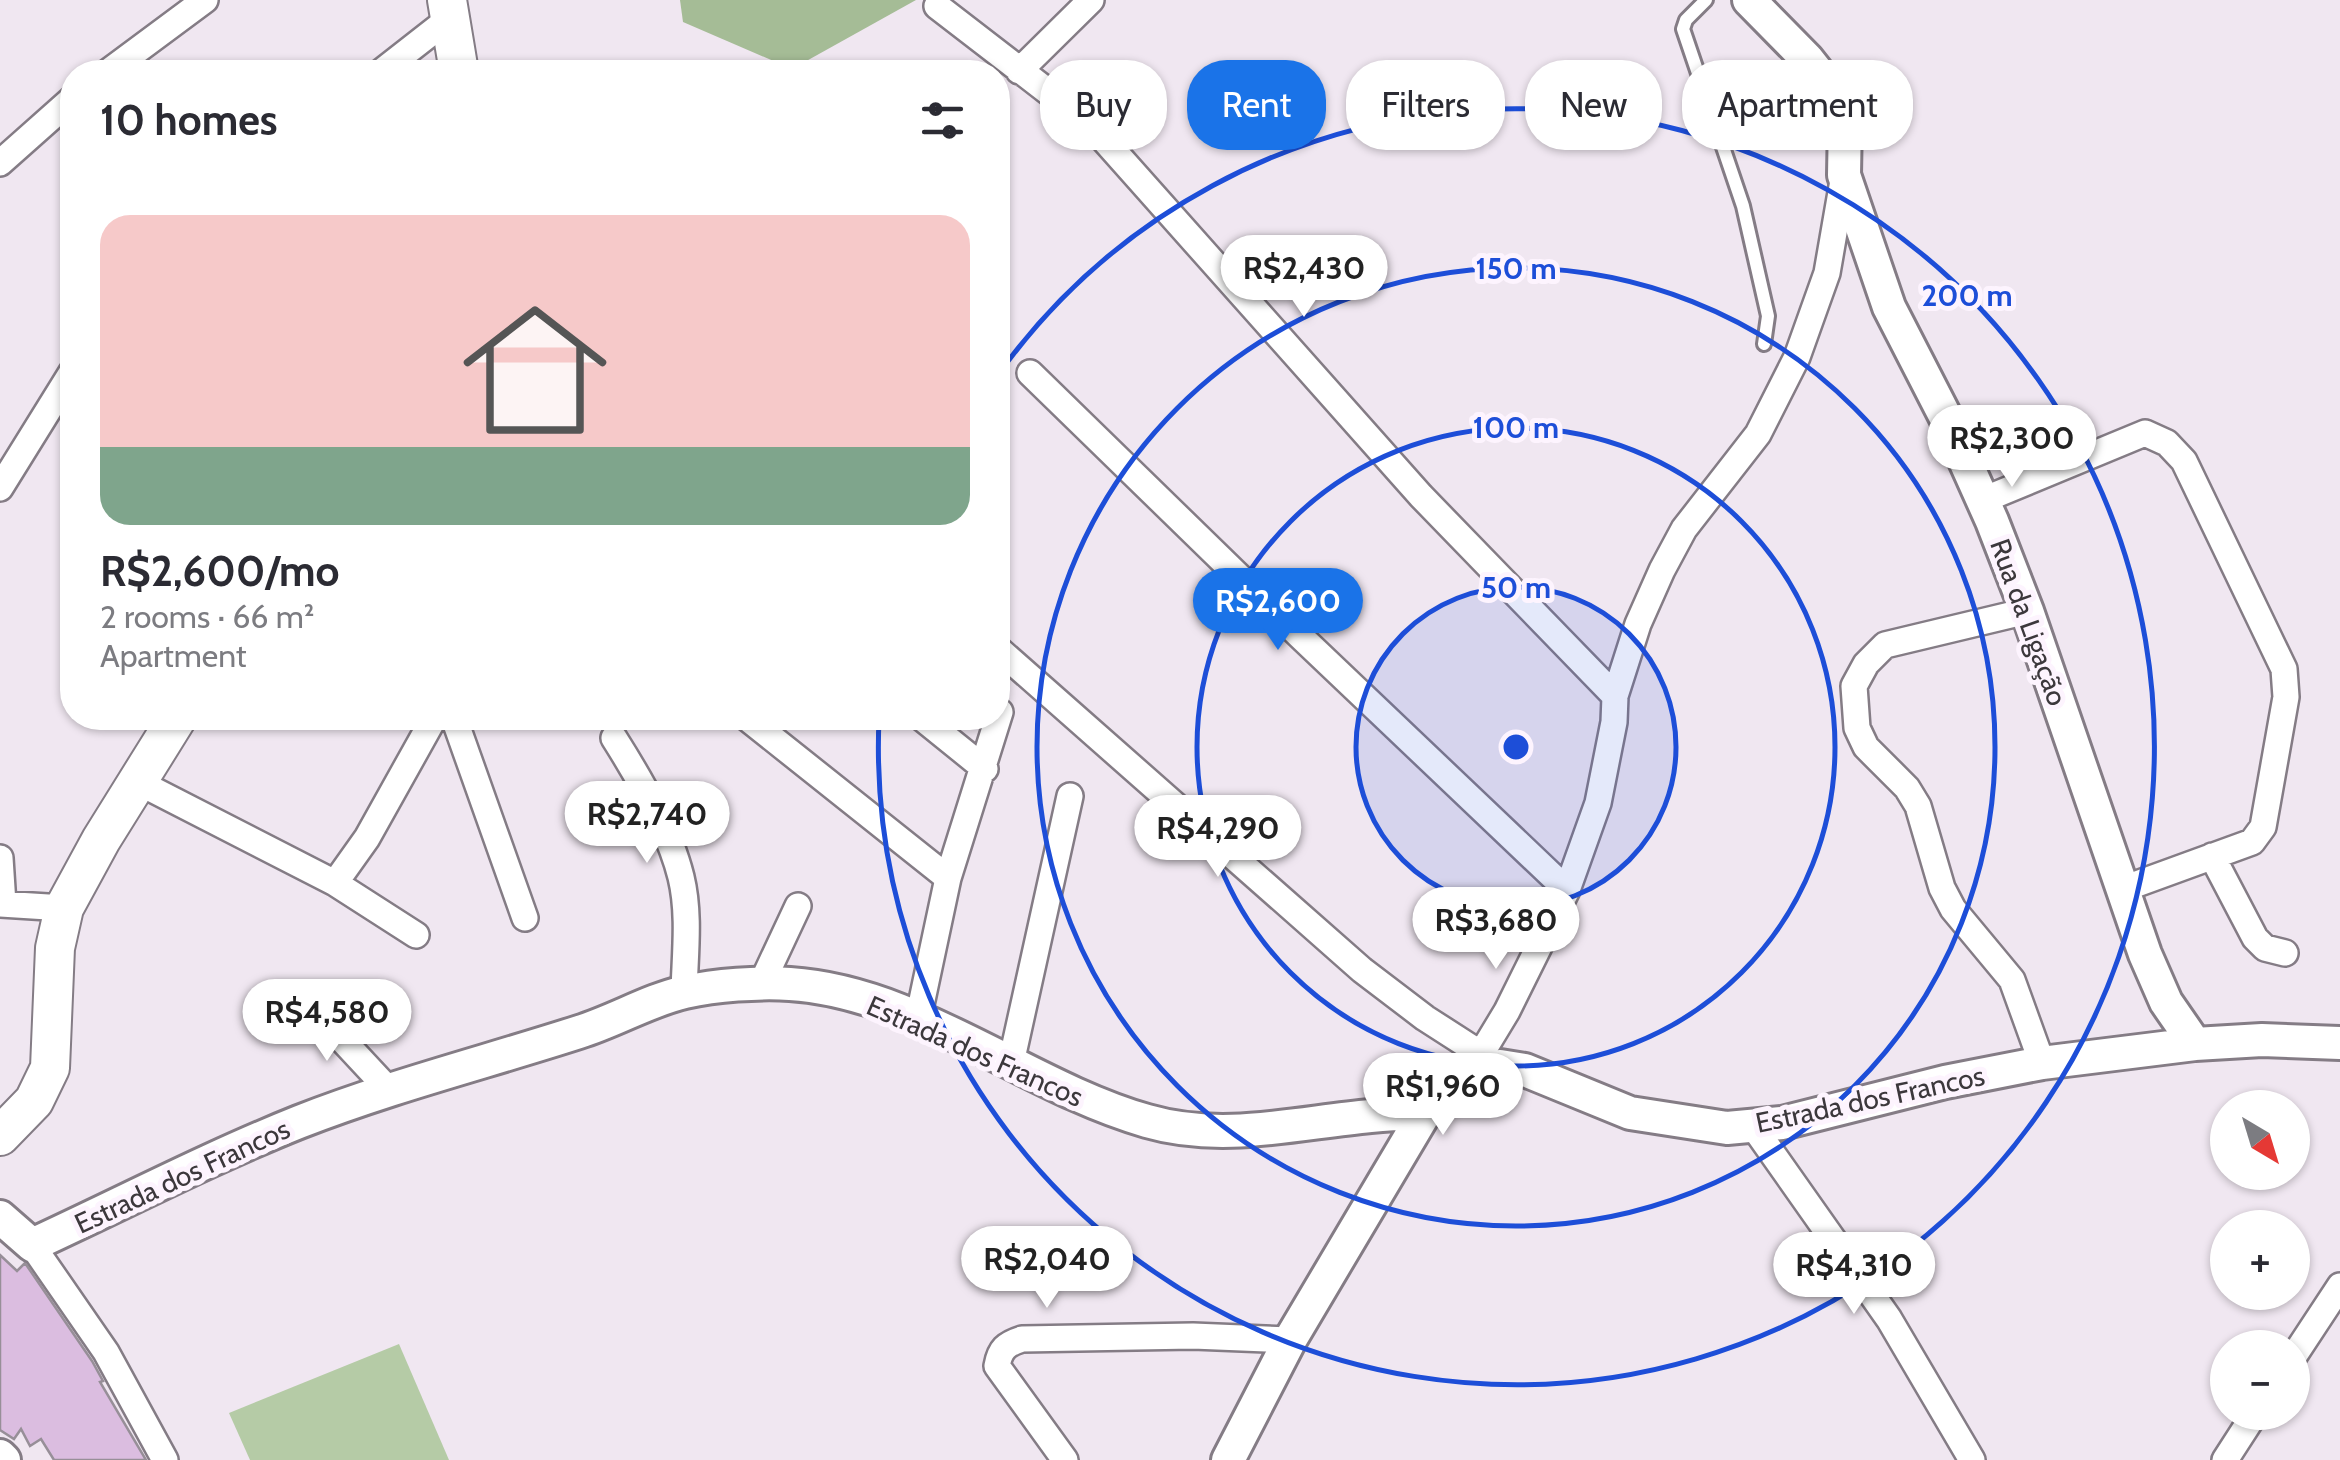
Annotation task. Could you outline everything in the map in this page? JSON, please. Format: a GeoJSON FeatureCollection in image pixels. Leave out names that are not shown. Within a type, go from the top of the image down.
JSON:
{"type":"FeatureCollection","features":[{"type":"Feature","properties":{"kind":"main road"},"geometry":{"type":"LineString","coordinates":[[448,9],[456,60]]}},
{"type":"Feature","properties":{"kind":"main road"},"geometry":{"type":"LineString","coordinates":[[0,1136],[34,1101],[50,1068],[55,948],[64,908],[169,730]]}},
{"type":"Feature","properties":{"kind":"street"},"geometry":{"type":"LineString","coordinates":[[124,60],[205,0]]}},
{"type":"Feature","properties":{"kind":"street"},"geometry":{"type":"LineString","coordinates":[[1018,71],[1090,0]]}},
{"type":"Feature","properties":{"kind":"street","name":"Rua da Ligação"},"geometry":{"type":"LineString","coordinates":[[1749,0],[1807,59],[1833,92],[1845,120],[1844,174],[1889,306],[1945,416],[2027,611],[2144,954],[2166,1002],[2195,1044]]}},
{"type":"Feature","properties":{"kind":"street"},"geometry":{"type":"LineString","coordinates":[[937,6],[1004,60]]}},
{"type":"Feature","properties":{"kind":"street"},"geometry":{"type":"LineString","coordinates":[[394,60],[448,9]]}},
{"type":"Feature","properties":{"kind":"street"},"geometry":{"type":"LineString","coordinates":[[1010,65],[1090,124],[1420,496],[1615,696]]}},
{"type":"Feature","properties":{"kind":"street"},"geometry":{"type":"LineString","coordinates":[[0,163],[60,109]]}},
{"type":"Feature","properties":{"kind":"street"},"geometry":{"type":"LineString","coordinates":[[1228,1460],[1290,1340],[1424,1114],[1471,1066],[1567,890],[1598,803],[1614,722],[1615,696],[1638,624],[1684,529],[1758,434],[1797,357],[1827,273],[1844,174]]}},
{"type":"Feature","properties":{"kind":"street"},"geometry":{"type":"LineString","coordinates":[[1030,373],[1567,890]]}},
{"type":"Feature","properties":{"kind":"street"},"geometry":{"type":"LineString","coordinates":[[0,488],[60,391]]}},
{"type":"Feature","properties":{"kind":"street"},"geometry":{"type":"LineString","coordinates":[[1982,500],[2144,433],[2167,443],[2184,462],[2284,670],[2286,698],[2263,827],[2252,842],[2123,889]]}},
{"type":"Feature","properties":{"kind":"street"},"geometry":{"type":"LineString","coordinates":[[2027,611],[1885,645],[1866,664],[1854,686],[1857,728],[1866,748],[1907,788],[1918,806],[1942,888],[1953,909],[2012,980],[2042,1063]]}},
{"type":"Feature","properties":{"kind":"street"},"geometry":{"type":"LineString","coordinates":[[1010,660],[1471,1066]]}},
{"type":"Feature","properties":{"kind":"street"},"geometry":{"type":"LineString","coordinates":[[335,883],[367,838],[427,730]]}},
{"type":"Feature","properties":{"kind":"street"},"geometry":{"type":"LineString","coordinates":[[458,730],[526,918]]}},
{"type":"Feature","properties":{"kind":"street"},"geometry":{"type":"LineString","coordinates":[[761,730],[948,878]]}},
{"type":"Feature","properties":{"kind":"street"},"geometry":{"type":"LineString","coordinates":[[937,730],[985,769]]}},
{"type":"Feature","properties":{"kind":"street"},"geometry":{"type":"LineString","coordinates":[[918,1020],[948,878],[995,730]]}},
{"type":"Feature","properties":{"kind":"street"},"geometry":{"type":"LineString","coordinates":[[614,738],[641,781],[680,876],[686,916],[684,992]]}},
{"type":"Feature","properties":{"kind":"street"},"geometry":{"type":"LineString","coordinates":[[136,781],[335,883],[416,934]]}},
{"type":"Feature","properties":{"kind":"street"},"geometry":{"type":"LineString","coordinates":[[1011,1063],[1070,796]]}},
{"type":"Feature","properties":{"kind":"street"},"geometry":{"type":"LineString","coordinates":[[2212,856],[2255,938],[2265,948],[2286,953]]}},
{"type":"Feature","properties":{"kind":"street"},"geometry":{"type":"LineString","coordinates":[[0,858],[1,904],[64,908]]}},
{"type":"Feature","properties":{"kind":"street"},"geometry":{"type":"LineString","coordinates":[[761,985],[798,906]]}},
{"type":"Feature","properties":{"kind":"street","name":"Estrada dos Francos"},"geometry":{"type":"LineString","coordinates":[[32,1245],[296,1124],[388,1090],[586,1030],[684,992],[788,984],[824,989],[918,1020],[1101,1106],[1151,1122],[1199,1131],[1254,1132],[1375,1114],[1424,1114]]}},
{"type":"Feature","properties":{"kind":"street"},"geometry":{"type":"LineString","coordinates":[[306,1001],[388,1090]]}},
{"type":"Feature","properties":{"kind":"street","name":"Estrada dos Francos"},"geometry":{"type":"LineString","coordinates":[[1471,1066],[1525,1070],[1630,1112],[1727,1128],[1782,1122],[2042,1063],[2195,1044],[2262,1040],[2340,1043]]}},
{"type":"Feature","properties":{"kind":"street"},"geometry":{"type":"LineString","coordinates":[[1753,1126],[1889,1319],[1972,1460]]}},
{"type":"Feature","properties":{"kind":"street"},"geometry":{"type":"LineString","coordinates":[[0,1217],[32,1245],[106,1352],[166,1460]]}},
{"type":"Feature","properties":{"kind":"street"},"geometry":{"type":"LineString","coordinates":[[2310,1332],[2340,1286]]}},
{"type":"Feature","properties":{"kind":"street"},"geometry":{"type":"LineString","coordinates":[[1065,1460],[997,1366],[999,1352],[1008,1344],[1022,1339],[1193,1336],[1290,1340]]}},
{"type":"Feature","properties":{"kind":"street"},"geometry":{"type":"LineString","coordinates":[[2224,1460],[2244,1430]]}},
{"type":"Feature","properties":{"kind":"lane"},"geometry":{"type":"LineString","coordinates":[[1706,0],[1686,20],[1683,29],[1743,206],[1768,316],[1764,344]]}},
{"type":"Feature","properties":{"kind":"green space"},"geometry":{"type":"Polygon","coordinates":[[[680,0],[916,0],[808,60],[771,60],[683,22],[680,0]]]}},
{"type":"Feature","properties":{"kind":"green space"},"geometry":{"type":"Polygon","coordinates":[[[399,1344],[449,1460],[250,1460],[229,1413],[399,1344]]]}},
{"type":"Feature","properties":{"kind":"building"},"geometry":{"type":"Polygon","coordinates":[[[0,1255],[17,1271],[25,1263],[92,1361],[103,1381],[100,1382],[146,1460],[54,1460],[41,1439],[30,1446],[21,1429],[14,1439],[0,1430],[0,1255]]]}}]}
